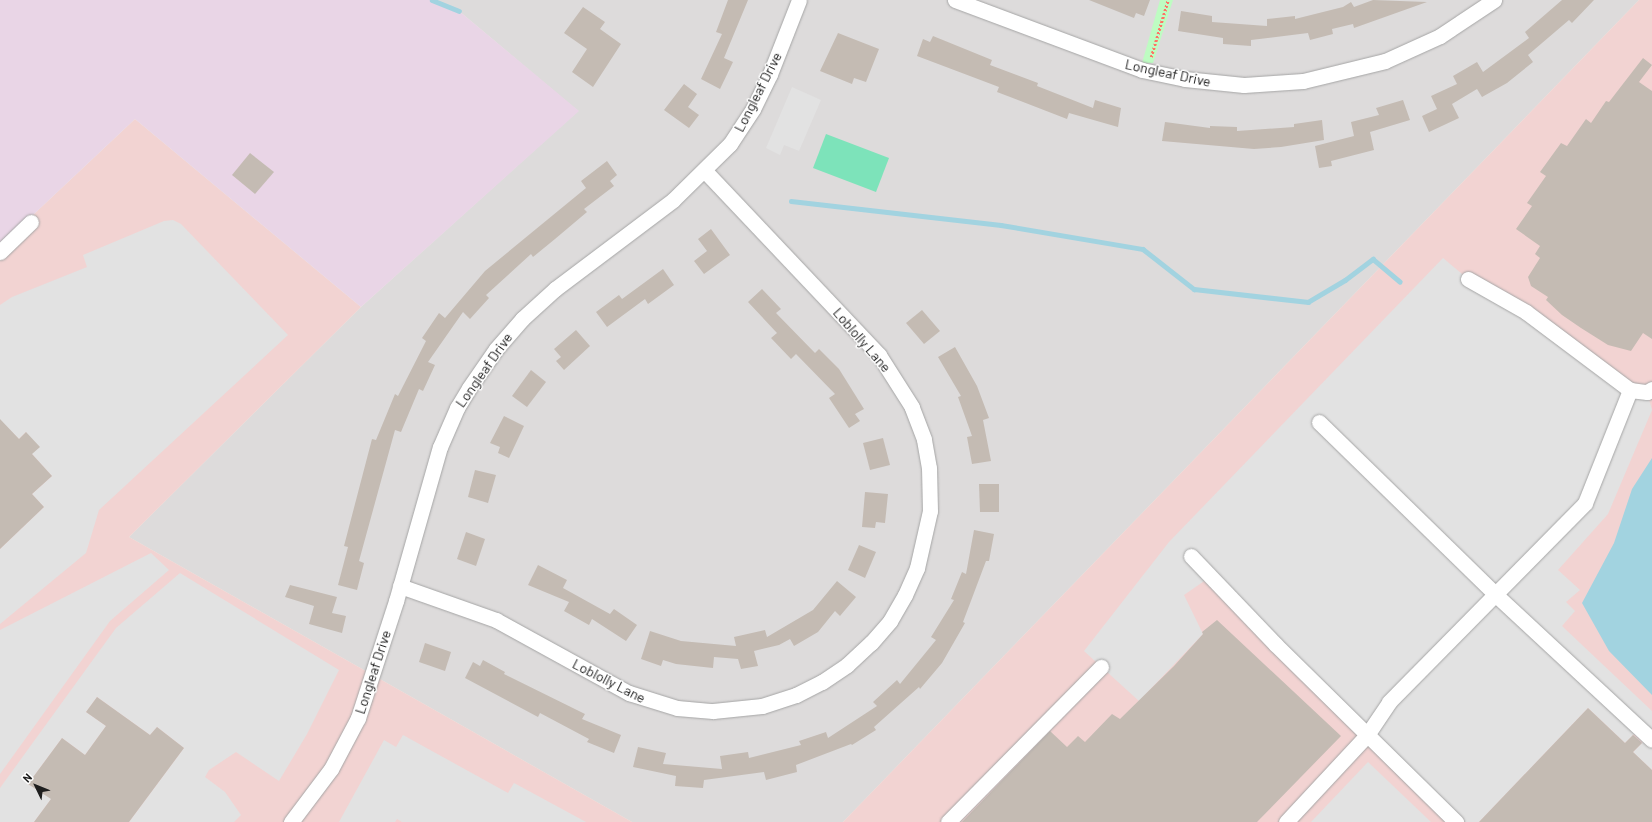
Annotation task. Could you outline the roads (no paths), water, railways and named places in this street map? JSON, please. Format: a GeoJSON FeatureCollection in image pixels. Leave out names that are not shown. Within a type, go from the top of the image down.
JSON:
{"type":"FeatureCollection","features":[{"type":"Feature","properties":{"kind":"street","name":"Longleaf Drive"},"geometry":{"type":"LineString","coordinates":[[291,822],[310,800],[346,744],[366,695],[400,586],[440,447],[457,408],[496,349],[522,319],[555,289],[673,200],[705,171],[739,133],[753,109],[770,74],[799,0]]}},
{"type":"Feature","properties":{"kind":"street","name":"Longleaf Drive"},"geometry":{"type":"LineString","coordinates":[[955,0],[1142,70],[1191,80],[1244,85],[1303,81],[1385,61],[1440,36],[1494,0]]}},
{"type":"Feature","properties":{"kind":"street","name":"Loblolly Lane"},"geometry":{"type":"LineString","coordinates":[[400,586],[496,620],[629,693],[677,708],[713,711],[762,706],[796,695],[822,682],[847,665],[871,644],[890,621],[905,596],[916,568],[930,511],[929,468],[924,440],[912,407],[879,355],[705,171]]}},
{"type":"Feature","properties":{"kind":"street"},"geometry":{"type":"LineString","coordinates":[[0,252],[31,222]]}},
{"type":"Feature","properties":{"kind":"street"},"geometry":{"type":"LineString","coordinates":[[1468,279],[1526,312],[1630,390],[1647,392],[1652,389]]}},
{"type":"Feature","properties":{"kind":"street"},"geometry":{"type":"LineString","coordinates":[[1286,822],[1367,735],[1389,702],[1585,503],[1630,390]]}},
{"type":"Feature","properties":{"kind":"street"},"geometry":{"type":"LineString","coordinates":[[1319,422],[1495,594],[1652,740]]}},
{"type":"Feature","properties":{"kind":"street"},"geometry":{"type":"LineString","coordinates":[[1191,556],[1269,638],[1456,822]]}},
{"type":"Feature","properties":{"kind":"street"},"geometry":{"type":"LineString","coordinates":[[948,822],[1101,667]]}},
{"type":"Feature","properties":{"kind":"water"},"geometry":{"type":"Polygon","coordinates":[[[1652,458],[1652,695],[1609,651],[1582,603],[1614,543],[1632,489],[1652,458]]]}},
{"type":"Feature","properties":{"kind":"waterway"},"geometry":{"type":"LineString","coordinates":[[432,0],[459,11]]}},
{"type":"Feature","properties":{"kind":"waterway"},"geometry":{"type":"LineString","coordinates":[[791,201],[1001,225],[1143,249],[1194,289],[1308,302],[1345,280],[1373,259],[1400,282]]}}]}
